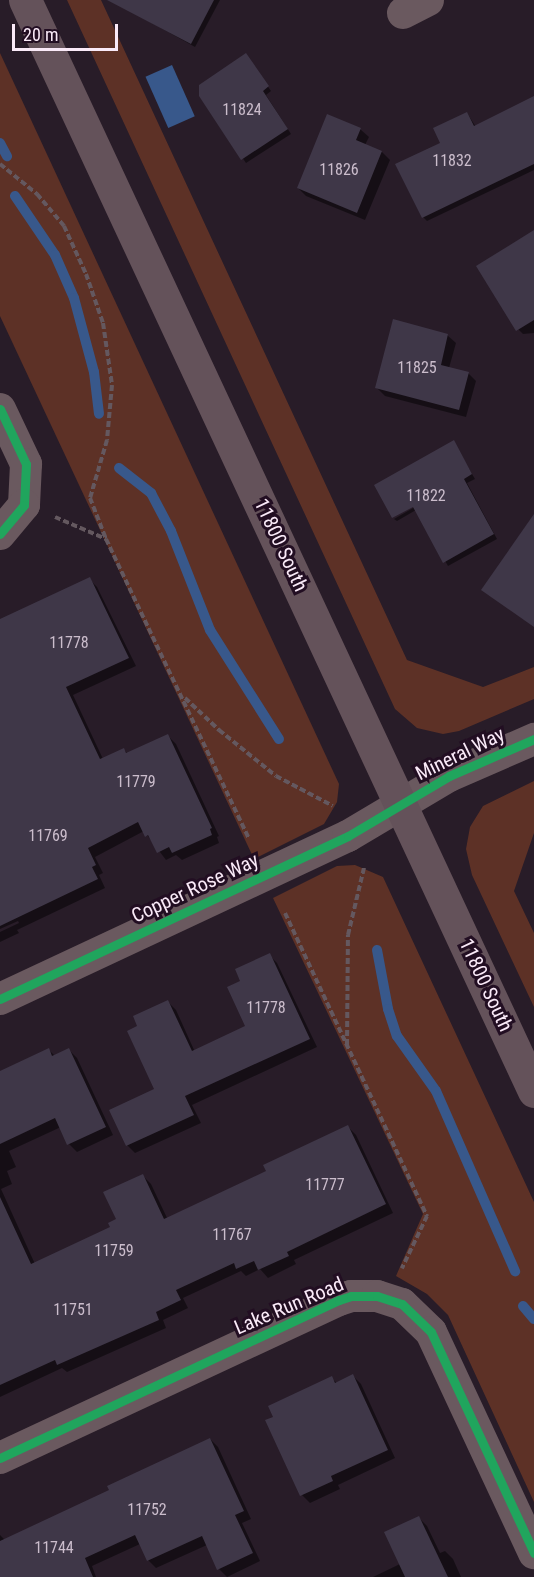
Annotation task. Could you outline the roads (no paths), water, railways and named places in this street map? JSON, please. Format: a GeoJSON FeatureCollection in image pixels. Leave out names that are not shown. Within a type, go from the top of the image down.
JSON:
{"type":"FeatureCollection","features":[{"type":"Feature","properties":{"kind":"main road","name":"11800 South"},"geometry":{"type":"LineString","coordinates":[[25,0],[534,1091]]}},
{"type":"Feature","properties":{"kind":"street"},"geometry":{"type":"LineString","coordinates":[[0,409],[26,464],[37,510],[16,518],[0,534]]}},
{"type":"Feature","properties":{"kind":"street","name":"Mineral Way"},"geometry":{"type":"LineString","coordinates":[[402,804],[449,776],[534,739]]}},
{"type":"Feature","properties":{"kind":"street","name":"Copper Rose Way"},"geometry":{"type":"LineString","coordinates":[[0,999],[348,836],[402,804]]}},
{"type":"Feature","properties":{"kind":"street","name":"Lake Run Road"},"geometry":{"type":"LineString","coordinates":[[0,1458],[339,1300],[351,1296],[377,1296],[402,1304],[413,1312],[431,1332],[534,1553]]}},
{"type":"Feature","properties":{"kind":"water"},"geometry":{"type":"Polygon","coordinates":[[[172,65],[195,116],[168,128],[146,77],[172,65]]]}},
{"type":"Feature","properties":{"kind":"waterway"},"geometry":{"type":"LineString","coordinates":[[0,143],[7,156]]}},
{"type":"Feature","properties":{"kind":"waterway"},"geometry":{"type":"LineString","coordinates":[[15,196],[55,255],[74,298],[94,372],[99,414]]}},
{"type":"Feature","properties":{"kind":"waterway"},"geometry":{"type":"LineString","coordinates":[[119,468],[151,493],[171,531],[210,630],[279,739]]}},
{"type":"Feature","properties":{"kind":"waterway"},"geometry":{"type":"LineString","coordinates":[[377,950],[388,1009],[397,1036],[436,1091],[515,1271]]}},
{"type":"Feature","properties":{"kind":"waterway"},"geometry":{"type":"LineString","coordinates":[[523,1306],[534,1319]]}}]}
